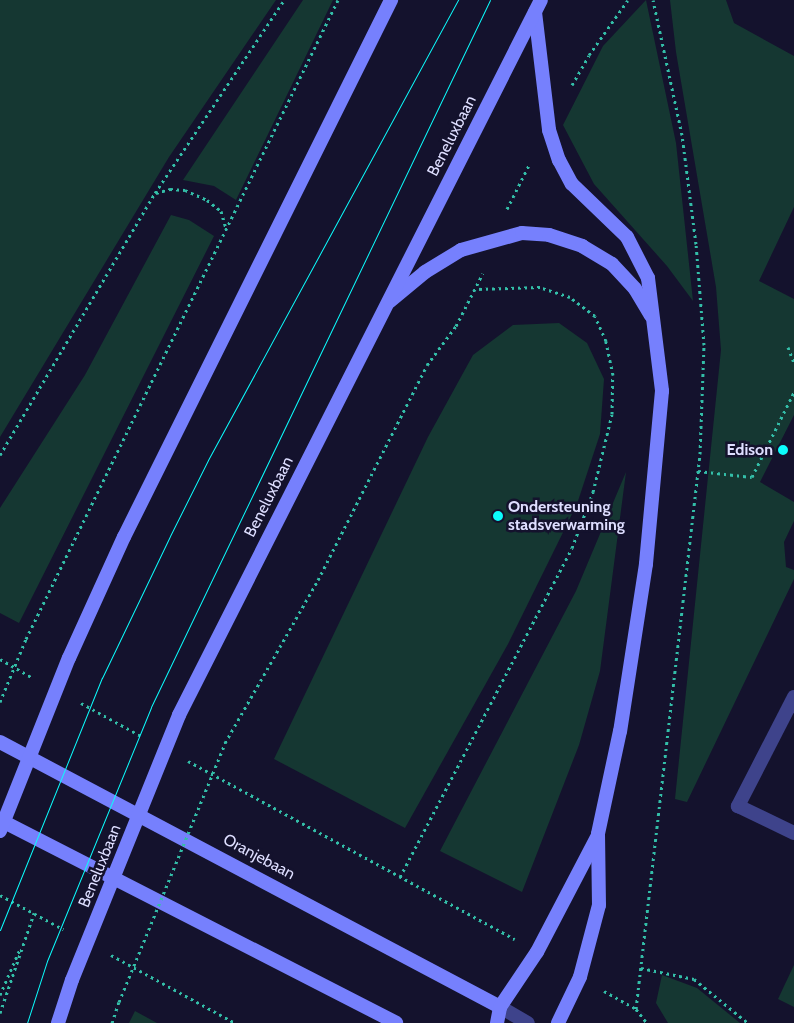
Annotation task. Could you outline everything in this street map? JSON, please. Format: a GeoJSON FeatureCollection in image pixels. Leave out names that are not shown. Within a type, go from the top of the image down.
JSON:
{"type":"FeatureCollection","features":[{"type":"Feature","properties":{"kind":"main road"},"geometry":{"type":"LineString","coordinates":[[0,830],[69,658],[124,537],[390,0]]}},
{"type":"Feature","properties":{"kind":"main road"},"geometry":{"type":"LineString","coordinates":[[538,6],[550,130],[559,160],[572,184],[628,237],[648,278],[656,326],[662,391],[646,564],[620,731],[598,834],[599,905],[580,977],[558,1023]]}},
{"type":"Feature","properties":{"kind":"main road","name":"Beneluxbaan"},"geometry":{"type":"LineString","coordinates":[[58,1023],[72,980],[180,716],[385,305],[538,6]]}},
{"type":"Feature","properties":{"kind":"main road"},"geometry":{"type":"LineString","coordinates":[[385,305],[425,272],[461,250],[522,233],[548,235],[582,246],[612,264],[636,289],[656,326]]}},
{"type":"Feature","properties":{"kind":"main road","name":"Oranjebaan"},"geometry":{"type":"LineString","coordinates":[[0,742],[500,1007]]}},
{"type":"Feature","properties":{"kind":"main road"},"geometry":{"type":"LineString","coordinates":[[0,820],[396,1023]]}},
{"type":"Feature","properties":{"kind":"main road"},"geometry":{"type":"LineString","coordinates":[[497,1023],[500,1007],[537,952],[598,834]]}},
{"type":"Feature","properties":{"kind":"street"},"geometry":{"type":"LineString","coordinates":[[794,697],[738,806],[794,833]]}},
{"type":"Feature","properties":{"kind":"street"},"geometry":{"type":"LineString","coordinates":[[500,1007],[528,1023]]}},
{"type":"Feature","properties":{"kind":"path"},"geometry":{"type":"LineString","coordinates":[[0,455],[155,193],[284,0]]}},
{"type":"Feature","properties":{"kind":"path"},"geometry":{"type":"LineString","coordinates":[[0,702],[26,638],[338,0]]}},
{"type":"Feature","properties":{"kind":"path"},"geometry":{"type":"LineString","coordinates":[[112,1023],[225,743],[318,580],[427,365],[456,326],[476,289],[505,213],[589,56],[628,0]]}},
{"type":"Feature","properties":{"kind":"path"},"geometry":{"type":"LineString","coordinates":[[155,193],[185,190],[207,200],[221,211],[226,228]]}},
{"type":"Feature","properties":{"kind":"path"},"geometry":{"type":"LineString","coordinates":[[183,758],[400,877],[572,548],[596,484],[612,414],[613,375],[606,341],[595,316],[570,296],[540,287],[476,289]]}},
{"type":"Feature","properties":{"kind":"path"},"geometry":{"type":"LineString","coordinates":[[788,347],[794,363]]}},
{"type":"Feature","properties":{"kind":"path"},"geometry":{"type":"LineString","coordinates":[[698,471],[752,477],[794,392]]}},
{"type":"Feature","properties":{"kind":"path"},"geometry":{"type":"LineString","coordinates":[[0,660],[41,682]]}},
{"type":"Feature","properties":{"kind":"path"},"geometry":{"type":"LineString","coordinates":[[74,700],[149,740]]}},
{"type":"Feature","properties":{"kind":"path"},"geometry":{"type":"LineString","coordinates":[[0,895],[68,932]]}},
{"type":"Feature","properties":{"kind":"path"},"geometry":{"type":"LineString","coordinates":[[0,995],[34,913]]}},
{"type":"Feature","properties":{"kind":"path"},"geometry":{"type":"LineString","coordinates":[[0,1013],[34,913]]}},
{"type":"Feature","properties":{"kind":"path"},"geometry":{"type":"LineString","coordinates":[[102,950],[233,1022]]}},
{"type":"Feature","properties":{"kind":"path"},"geometry":{"type":"LineString","coordinates":[[641,968],[694,979],[748,1023]]}},
{"type":"Feature","properties":{"kind":"green space"},"geometry":{"type":"Polygon","coordinates":[[[0,0],[276,0],[169,157],[0,437],[0,0]]]}},
{"type":"Feature","properties":{"kind":"green space"},"geometry":{"type":"Polygon","coordinates":[[[303,0],[333,0],[236,200],[214,186],[183,180],[303,0]]]}},
{"type":"Feature","properties":{"kind":"green space"},"geometry":{"type":"Polygon","coordinates":[[[646,0],[676,143],[693,301],[667,266],[594,184],[563,125],[603,46],[646,0]]]}},
{"type":"Feature","properties":{"kind":"green space"},"geometry":{"type":"Polygon","coordinates":[[[670,0],[726,0],[734,23],[794,56],[794,207],[759,281],[794,299],[794,415],[760,482],[794,502],[794,521],[784,542],[786,567],[794,570],[794,579],[687,802],[675,799],[721,350],[716,287],[676,52],[670,0]]]}},
{"type":"Feature","properties":{"kind":"green space"},"geometry":{"type":"Polygon","coordinates":[[[171,215],[189,220],[214,236],[19,623],[0,613],[0,508],[85,375],[171,215]]]}},
{"type":"Feature","properties":{"kind":"green space"},"geometry":{"type":"Polygon","coordinates":[[[559,323],[587,343],[604,379],[600,434],[577,504],[508,644],[405,828],[274,759],[428,437],[473,355],[513,325],[559,323]]]}},
{"type":"Feature","properties":{"kind":"green space"},"geometry":{"type":"Polygon","coordinates":[[[626,472],[600,671],[579,745],[522,892],[440,851],[576,591],[626,472]]]}},
{"type":"Feature","properties":{"kind":"green space"},"geometry":{"type":"Polygon","coordinates":[[[794,965],[794,1007],[778,999],[794,965]]]}},
{"type":"Feature","properties":{"kind":"green space"},"geometry":{"type":"Polygon","coordinates":[[[662,975],[697,988],[740,1023],[668,1023],[656,1003],[662,975]]]}},
{"type":"Feature","properties":{"kind":"green space"},"geometry":{"type":"Polygon","coordinates":[[[135,1011],[157,1023],[129,1023],[135,1011]]]}},
{"type":"Feature","properties":{"kind":"tram line"},"geometry":{"type":"LineString","coordinates":[[0,930],[102,678],[170,536],[208,460],[458,0]]}},
{"type":"Feature","properties":{"kind":"tram line"},"geometry":{"type":"LineString","coordinates":[[27,1023],[47,961],[151,707],[490,0]]}},
{"type":"Feature","properties":{"kind":"place","name":"Edison"},"geometry":{"type":"Point","coordinates":[783,450]}},
{"type":"Feature","properties":{"kind":"place","name":"Ondersteuning stadsverwarming"},"geometry":{"type":"Point","coordinates":[498,516]}}]}
